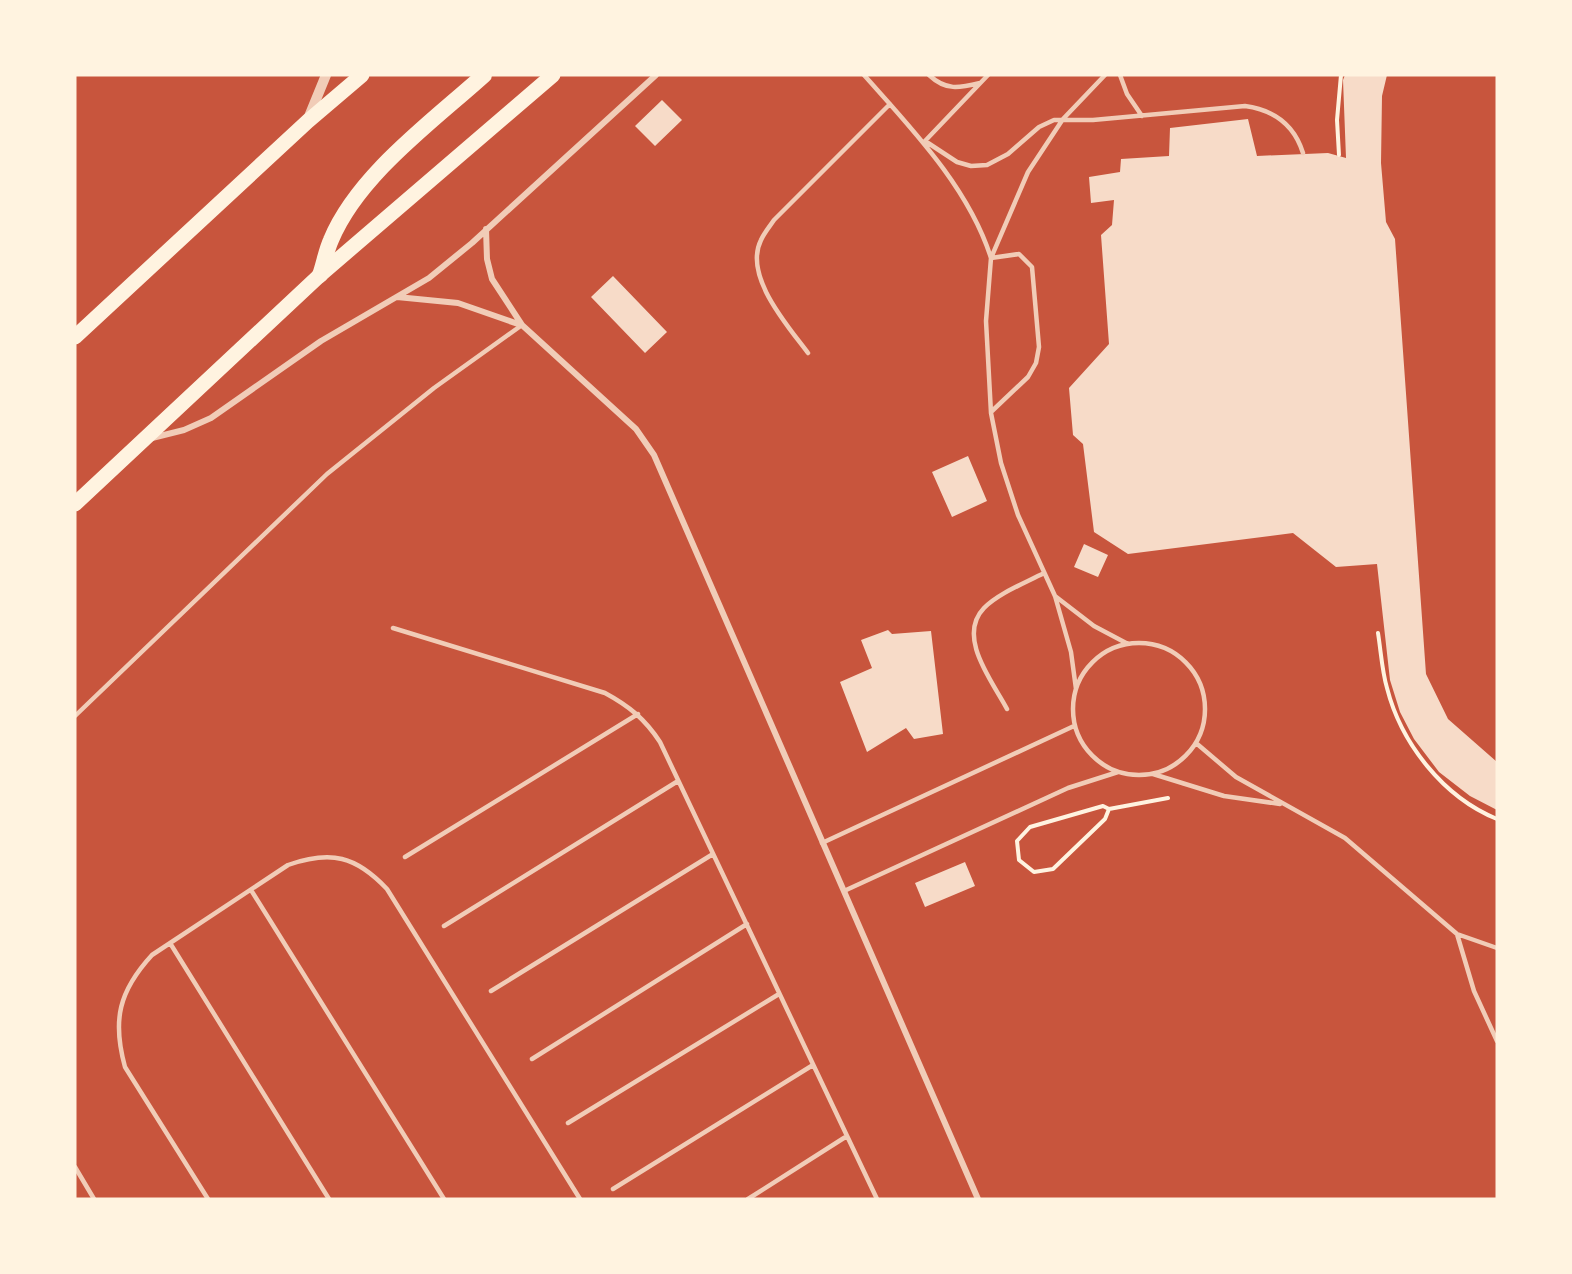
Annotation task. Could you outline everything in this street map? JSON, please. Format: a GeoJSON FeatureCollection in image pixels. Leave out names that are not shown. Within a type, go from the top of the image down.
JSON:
{"type":"FeatureCollection","features":[{"type":"Feature","properties":{"kind":"highway"},"geometry":{"type":"LineString","coordinates":[[320,275],[331,240],[352,203],[392,158],[484,75]]}},
{"type":"Feature","properties":{"kind":"main road"},"geometry":{"type":"LineString","coordinates":[[75,337],[308,121],[362,75]]}},
{"type":"Feature","properties":{"kind":"main road"},"geometry":{"type":"LineString","coordinates":[[75,504],[320,275],[553,75]]}},
{"type":"Feature","properties":{"kind":"street"},"geometry":{"type":"LineString","coordinates":[[308,121],[326,75]]}},
{"type":"Feature","properties":{"kind":"street"},"geometry":{"type":"LineString","coordinates":[[144,440],[184,430],[211,418],[321,341],[429,278],[656,75]]}},
{"type":"Feature","properties":{"kind":"street"},"geometry":{"type":"LineString","coordinates":[[486,229],[487,259],[492,279],[522,325],[636,429],[654,455],[978,1199]]}},
{"type":"Feature","properties":{"kind":"street"},"geometry":{"type":"LineString","coordinates":[[397,297],[458,303],[522,325]]}},
{"type":"Feature","properties":{"kind":"lane"},"geometry":{"type":"LineString","coordinates":[[864,75],[925,141],[957,162],[971,166],[987,165],[1008,154],[1046,122],[1063,118],[1093,120],[1245,106],[1260,108],[1284,121],[1299,142],[1303,153]]}},
{"type":"Feature","properties":{"kind":"lane"},"geometry":{"type":"LineString","coordinates":[[929,75],[941,85],[951,88],[980,82]]}},
{"type":"Feature","properties":{"kind":"lane"},"geometry":{"type":"LineString","coordinates":[[925,141],[988,75]]}},
{"type":"Feature","properties":{"kind":"lane"},"geometry":{"type":"LineString","coordinates":[[1076,688],[1071,652],[1055,596],[1018,515],[1001,463],[991,413],[986,321],[992,258],[1028,172],[1063,118],[1105,75]]}},
{"type":"Feature","properties":{"kind":"lane"},"geometry":{"type":"LineString","coordinates":[[1120,75],[1127,94],[1142,116]]}},
{"type":"Feature","properties":{"kind":"lane"},"geometry":{"type":"LineString","coordinates":[[808,353],[770,302],[757,265],[760,241],[774,220],[890,104]]}},
{"type":"Feature","properties":{"kind":"lane"},"geometry":{"type":"LineString","coordinates":[[925,141],[939,166],[969,205],[992,258]]}},
{"type":"Feature","properties":{"kind":"lane"},"geometry":{"type":"LineString","coordinates":[[991,413],[1028,377],[1039,347],[1032,267],[1019,254],[992,258]]}},
{"type":"Feature","properties":{"kind":"lane"},"geometry":{"type":"LineString","coordinates":[[75,716],[327,474],[434,388],[522,325]]}},
{"type":"Feature","properties":{"kind":"lane"},"geometry":{"type":"LineString","coordinates":[[1007,709],[977,651],[973,639],[974,627],[984,608],[1044,573]]}},
{"type":"Feature","properties":{"kind":"lane"},"geometry":{"type":"LineString","coordinates":[[1055,596],[1094,626],[1128,644]]}},
{"type":"Feature","properties":{"kind":"lane"},"geometry":{"type":"LineString","coordinates":[[393,628],[605,693],[638,714],[660,742],[877,1199]]}},
{"type":"Feature","properties":{"kind":"lane"},"geometry":{"type":"LineString","coordinates":[[1153,774],[1178,762],[1196,743],[1203,726],[1205,707],[1202,689],[1194,672],[1181,658],[1165,648],[1147,644],[1128,644],[1095,659],[1083,672],[1076,688],[1073,701],[1074,726],[1086,749],[1106,767],[1118,772],[1136,775],[1153,774],[1204,791],[1283,805]]}},
{"type":"Feature","properties":{"kind":"lane"},"geometry":{"type":"LineString","coordinates":[[405,856],[638,714]]}},
{"type":"Feature","properties":{"kind":"lane"},"geometry":{"type":"LineString","coordinates":[[822,843],[1074,726]]}},
{"type":"Feature","properties":{"kind":"lane"},"geometry":{"type":"LineString","coordinates":[[1196,743],[1236,777],[1345,838],[1458,934],[1497,948]]}},
{"type":"Feature","properties":{"kind":"lane"},"geometry":{"type":"LineString","coordinates":[[844,891],[1068,788],[1118,772]]}},
{"type":"Feature","properties":{"kind":"lane"},"geometry":{"type":"LineString","coordinates":[[444,926],[678,781]]}},
{"type":"Feature","properties":{"kind":"lane"},"geometry":{"type":"LineString","coordinates":[[491,992],[713,854]]}},
{"type":"Feature","properties":{"kind":"lane"},"geometry":{"type":"LineString","coordinates":[[208,1199],[125,1067],[119,1043],[118,1019],[124,995],[141,967],[152,955],[288,865],[309,858],[331,856],[353,862],[372,873],[387,889],[580,1199]]}},
{"type":"Feature","properties":{"kind":"lane"},"geometry":{"type":"LineString","coordinates":[[251,890],[444,1199]]}},
{"type":"Feature","properties":{"kind":"lane"},"geometry":{"type":"LineString","coordinates":[[532,1059],[747,924]]}},
{"type":"Feature","properties":{"kind":"lane"},"geometry":{"type":"LineString","coordinates":[[1458,934],[1473,991],[1497,1041]]}},
{"type":"Feature","properties":{"kind":"lane"},"geometry":{"type":"LineString","coordinates":[[170,943],[329,1199]]}},
{"type":"Feature","properties":{"kind":"lane"},"geometry":{"type":"LineString","coordinates":[[568,1123],[779,994]]}},
{"type":"Feature","properties":{"kind":"lane"},"geometry":{"type":"LineString","coordinates":[[613,1189],[813,1065]]}},
{"type":"Feature","properties":{"kind":"lane"},"geometry":{"type":"LineString","coordinates":[[748,1199],[847,1136]]}},
{"type":"Feature","properties":{"kind":"lane"},"geometry":{"type":"LineString","coordinates":[[75,1167],[94,1199]]}},
{"type":"Feature","properties":{"kind":"path"},"geometry":{"type":"LineString","coordinates":[[1339,155],[1337,120],[1341,75]]}},
{"type":"Feature","properties":{"kind":"path"},"geometry":{"type":"LineString","coordinates":[[1378,633],[1387,688],[1408,740],[1444,783],[1466,801],[1497,819]]}},
{"type":"Feature","properties":{"kind":"path"},"geometry":{"type":"LineString","coordinates":[[1109,809],[1106,819],[1053,869],[1034,872],[1018,860],[1017,841],[1030,827],[1092,807],[1103,806],[1109,809],[1204,791]]}},
{"type":"Feature","properties":{"kind":"building"},"geometry":{"type":"Polygon","coordinates":[[[1345,75],[1387,75],[1382,96],[1381,163],[1386,222],[1395,239],[1426,674],[1448,719],[1497,762],[1497,810],[1470,796],[1439,772],[1414,739],[1400,712],[1390,680],[1377,564],[1336,567],[1293,533],[1128,554],[1094,532],[1083,444],[1073,435],[1069,388],[1109,344],[1101,235],[1112,225],[1114,200],[1091,203],[1089,177],[1120,172],[1121,159],[1169,156],[1170,128],[1248,119],[1257,156],[1328,153],[1346,158],[1343,80],[1345,75]]]}},
{"type":"Feature","properties":{"kind":"building"},"geometry":{"type":"Polygon","coordinates":[[[662,100],[682,120],[655,146],[635,126],[662,100]]]}},
{"type":"Feature","properties":{"kind":"building"},"geometry":{"type":"Polygon","coordinates":[[[613,276],[667,332],[645,353],[591,297],[613,276]]]}},
{"type":"Feature","properties":{"kind":"building"},"geometry":{"type":"Polygon","coordinates":[[[968,456],[987,501],[952,517],[932,472],[968,456]]]}},
{"type":"Feature","properties":{"kind":"building"},"geometry":{"type":"Polygon","coordinates":[[[1084,544],[1108,555],[1098,577],[1074,567],[1084,544]]]}},
{"type":"Feature","properties":{"kind":"building"},"geometry":{"type":"Polygon","coordinates":[[[888,630],[892,634],[931,631],[943,734],[914,739],[906,728],[867,752],[840,682],[872,668],[861,640],[888,630]]]}},
{"type":"Feature","properties":{"kind":"building"},"geometry":{"type":"Polygon","coordinates":[[[965,862],[975,886],[925,907],[915,883],[965,862]]]}}]}
